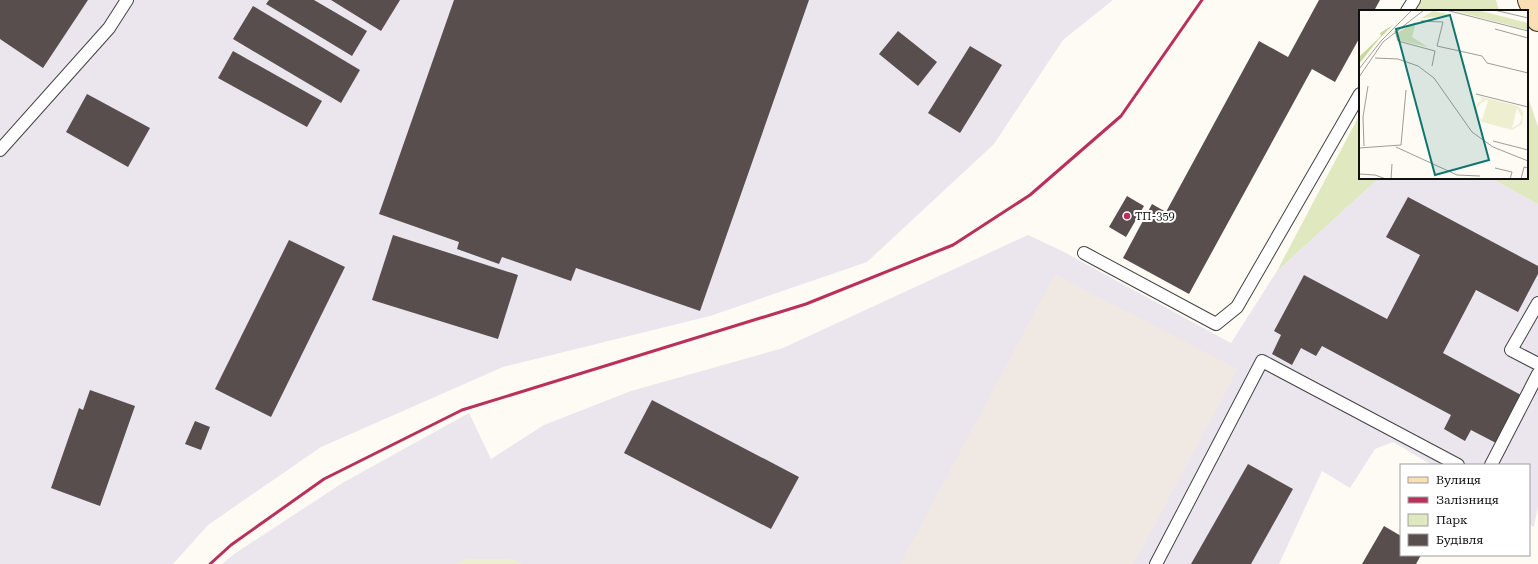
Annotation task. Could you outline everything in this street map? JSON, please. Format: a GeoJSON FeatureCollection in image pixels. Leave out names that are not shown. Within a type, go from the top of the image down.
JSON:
{"type":"FeatureCollection","features":[{"type":"Feature","properties":{"kind":"main road"},"geometry":{"type":"LineString","coordinates":[[1529,0],[1538,20]]}},
{"type":"Feature","properties":{"kind":"lane"},"geometry":{"type":"LineString","coordinates":[[0,150],[104,34],[127,0]]}},
{"type":"Feature","properties":{"kind":"lane"},"geometry":{"type":"LineString","coordinates":[[1408,10],[1414,0]]}},
{"type":"Feature","properties":{"kind":"lane"},"geometry":{"type":"LineString","coordinates":[[1084,253],[1216,324],[1237,307],[1359,96]]}},
{"type":"Feature","properties":{"kind":"lane"},"geometry":{"type":"LineString","coordinates":[[1538,303],[1512,350],[1538,364]]}},
{"type":"Feature","properties":{"kind":"lane"},"geometry":{"type":"LineString","coordinates":[[1156,564],[1262,361],[1456,464]]}},
{"type":"Feature","properties":{"kind":"lane"},"geometry":{"type":"LineString","coordinates":[[1492,464],[1538,374]]}},
{"type":"Feature","properties":{"kind":"shaded area"},"geometry":{"type":"Polygon","coordinates":[[[0,0],[1113,0],[1063,40],[994,144],[867,262],[710,316],[503,367],[321,447],[208,525],[173,564],[0,564],[0,0]]]}},
{"type":"Feature","properties":{"kind":"shaded area"},"geometry":{"type":"Polygon","coordinates":[[[1378,179],[1493,179],[1538,204],[1538,506],[1534,527],[1530,525],[1530,464],[1430,464],[1393,442],[1375,449],[1350,488],[1322,471],[1279,564],[222,564],[234,554],[344,482],[469,413],[491,459],[544,425],[631,391],[783,348],[1028,235],[1062,251],[1231,343],[1277,271],[1378,179]]]}},
{"type":"Feature","properties":{"kind":"shaded area"},"geometry":{"type":"Polygon","coordinates":[[[1055,274],[1238,369],[1134,564],[900,564],[1055,274]]]}},
{"type":"Feature","properties":{"kind":"green space"},"geometry":{"type":"Polygon","coordinates":[[[1421,0],[1496,0],[1499,10],[1416,10],[1421,0]]]}},
{"type":"Feature","properties":{"kind":"green space"},"geometry":{"type":"Polygon","coordinates":[[[1528,97],[1538,127],[1538,204],[1493,179],[1528,179],[1528,97]]]}},
{"type":"Feature","properties":{"kind":"green space"},"geometry":{"type":"Polygon","coordinates":[[[1359,116],[1359,179],[1378,179],[1277,271],[1359,116]]]}},
{"type":"Feature","properties":{"kind":"green space"},"geometry":{"type":"Polygon","coordinates":[[[468,559],[511,559],[524,564],[454,564],[468,559]]]}},
{"type":"Feature","properties":{"kind":"building"},"geometry":{"type":"Polygon","coordinates":[[[0,0],[88,0],[43,68],[0,39],[0,0]]]}},
{"type":"Feature","properties":{"kind":"building"},"geometry":{"type":"Polygon","coordinates":[[[269,0],[314,0],[367,31],[352,56],[266,4],[269,0]]]}},
{"type":"Feature","properties":{"kind":"building"},"geometry":{"type":"Polygon","coordinates":[[[331,0],[400,0],[381,31],[331,0]]]}},
{"type":"Feature","properties":{"kind":"building"},"geometry":{"type":"Polygon","coordinates":[[[454,0],[809,0],[700,311],[576,268],[571,281],[502,257],[499,264],[457,249],[459,242],[379,214],[454,0]]]}},
{"type":"Feature","properties":{"kind":"building"},"geometry":{"type":"Polygon","coordinates":[[[1319,0],[1380,0],[1375,10],[1359,10],[1359,39],[1335,82],[1312,69],[1189,294],[1123,258],[1152,204],[1166,212],[1259,41],[1288,57],[1319,0]]]}},
{"type":"Feature","properties":{"kind":"building"},"geometry":{"type":"Polygon","coordinates":[[[253,6],[360,70],[341,103],[233,39],[253,6]]]}},
{"type":"Feature","properties":{"kind":"building"},"geometry":{"type":"Polygon","coordinates":[[[898,31],[937,62],[918,86],[879,54],[898,31]]]}},
{"type":"Feature","properties":{"kind":"building"},"geometry":{"type":"Polygon","coordinates":[[[970,46],[1002,65],[960,133],[928,113],[970,46]]]}},
{"type":"Feature","properties":{"kind":"building"},"geometry":{"type":"Polygon","coordinates":[[[233,51],[322,101],[307,127],[218,78],[233,51]]]}},
{"type":"Feature","properties":{"kind":"building"},"geometry":{"type":"Polygon","coordinates":[[[87,94],[150,128],[128,167],[66,132],[87,94]]]}},
{"type":"Feature","properties":{"kind":"building","name":"ТП-359"},"geometry":{"type":"Polygon","coordinates":[[[1127,196],[1144,206],[1126,237],[1109,227],[1127,196]]]}},
{"type":"Feature","properties":{"kind":"building"},"geometry":{"type":"Polygon","coordinates":[[[1408,197],[1538,266],[1538,274],[1518,312],[1476,290],[1443,353],[1521,395],[1496,443],[1471,430],[1465,441],[1444,429],[1451,415],[1322,346],[1316,356],[1301,348],[1292,365],[1272,354],[1281,335],[1274,331],[1304,275],[1387,319],[1420,255],[1386,237],[1408,197]]]}},
{"type":"Feature","properties":{"kind":"building"},"geometry":{"type":"Polygon","coordinates":[[[393,235],[518,275],[498,339],[372,300],[393,235]]]}},
{"type":"Feature","properties":{"kind":"building"},"geometry":{"type":"Polygon","coordinates":[[[289,240],[345,267],[271,417],[215,389],[289,240]]]}},
{"type":"Feature","properties":{"kind":"building"},"geometry":{"type":"Polygon","coordinates":[[[90,390],[135,406],[100,506],[51,488],[79,408],[83,410],[90,390]]]}},
{"type":"Feature","properties":{"kind":"building"},"geometry":{"type":"Polygon","coordinates":[[[652,400],[799,477],[771,529],[624,453],[652,400]]]}},
{"type":"Feature","properties":{"kind":"building"},"geometry":{"type":"Polygon","coordinates":[[[195,421],[210,427],[201,450],[185,444],[195,421]]]}},
{"type":"Feature","properties":{"kind":"building"},"geometry":{"type":"Polygon","coordinates":[[[1248,464],[1293,489],[1251,564],[1191,564],[1248,464]]]}},
{"type":"Feature","properties":{"kind":"building"},"geometry":{"type":"Polygon","coordinates":[[[1384,526],[1400,535],[1400,556],[1420,556],[1416,564],[1362,564],[1384,526]]]}},
{"type":"Feature","properties":{"kind":"railway"},"geometry":{"type":"LineString","coordinates":[[210,564],[231,545],[324,479],[462,410],[806,304],[953,245],[1030,195],[1121,116],[1202,0]]}},
{"type":"Feature","properties":{"kind":"place","name":"ТП-359"},"geometry":{"type":"Point","coordinates":[1127,216]}}]}
